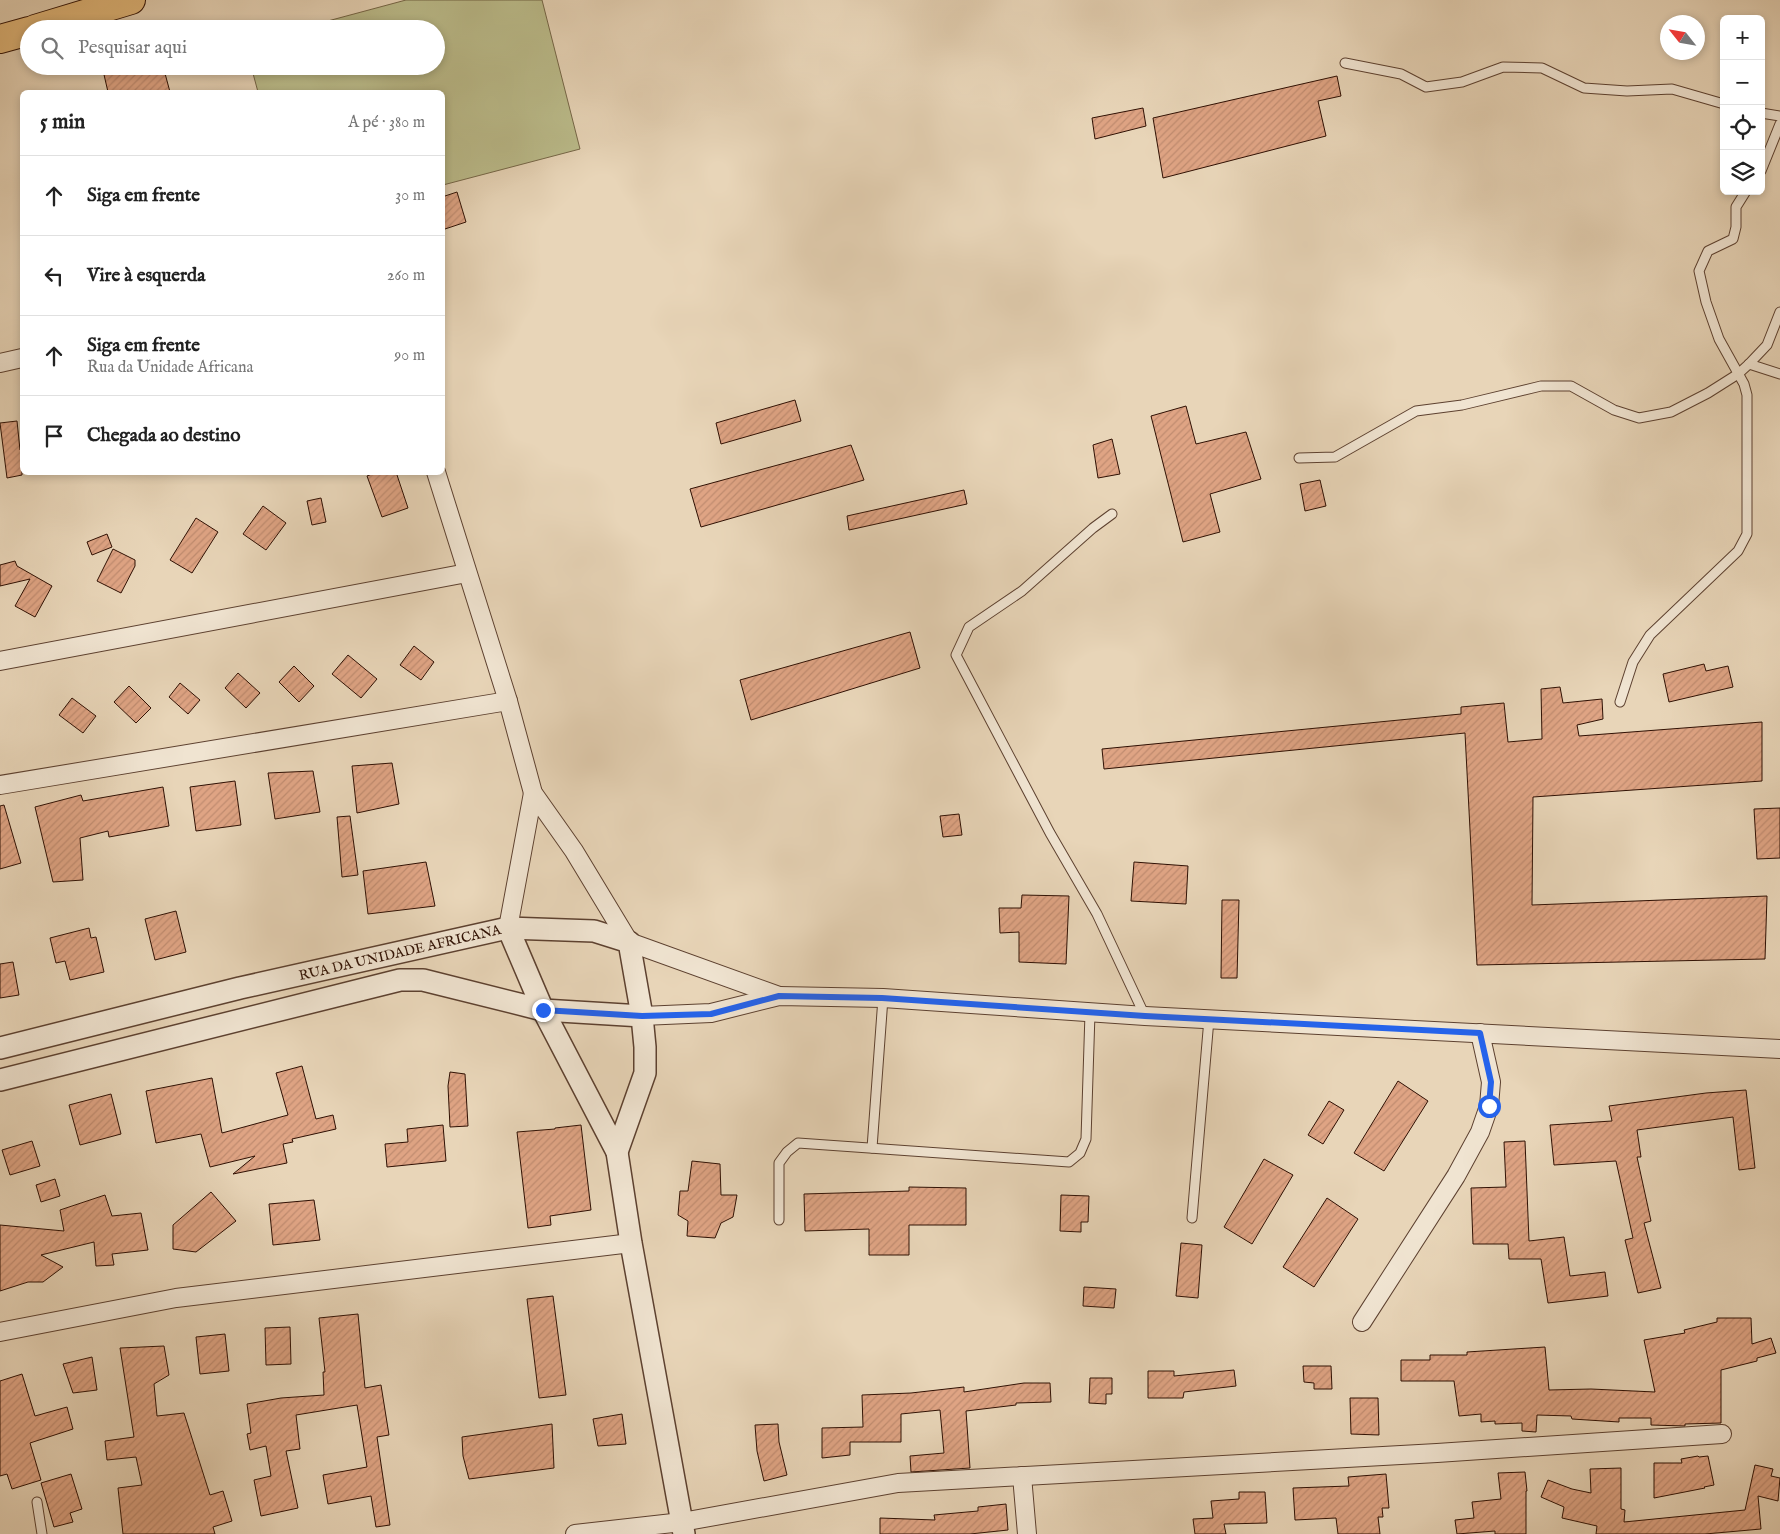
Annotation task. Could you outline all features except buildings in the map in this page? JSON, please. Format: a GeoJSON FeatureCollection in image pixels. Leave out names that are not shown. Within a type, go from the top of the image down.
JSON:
{"type":"FeatureCollection","features":[{"type":"Feature","properties":{"kind":"main road"},"geometry":{"type":"LineString","coordinates":[[66,20],[132,0]]}},
{"type":"Feature","properties":{"kind":"main road"},"geometry":{"type":"LineString","coordinates":[[0,39],[20,33]]}},
{"type":"Feature","properties":{"kind":"street"},"geometry":{"type":"LineString","coordinates":[[0,363],[20,358]]}},
{"type":"Feature","properties":{"kind":"street"},"geometry":{"type":"LineString","coordinates":[[437,475],[508,701],[533,793],[574,851],[629,942],[642,1016],[645,1074],[617,1152]]}},
{"type":"Feature","properties":{"kind":"street"},"geometry":{"type":"LineString","coordinates":[[0,661],[467,573]]}},
{"type":"Feature","properties":{"kind":"street"},"geometry":{"type":"LineString","coordinates":[[0,785],[508,701]]}},
{"type":"Feature","properties":{"kind":"street"},"geometry":{"type":"LineString","coordinates":[[533,793],[508,928],[543,1010],[617,1152],[631,1243],[682,1528]]}},
{"type":"Feature","properties":{"kind":"street","name":"RUA DA UNIDADE AFRICANA"},"geometry":{"type":"LineString","coordinates":[[0,1048],[240,988],[508,928],[594,931],[779,996]]}},
{"type":"Feature","properties":{"kind":"street","name":"RUA DA UNIDADE AFRICANA"},"geometry":{"type":"LineString","coordinates":[[0,1080],[400,980],[423,980],[543,1010],[642,1016],[711,1014],[779,996]]}},
{"type":"Feature","properties":{"kind":"street"},"geometry":{"type":"LineString","coordinates":[[779,996],[882,998],[1090,1013],[1780,1049]]}},
{"type":"Feature","properties":{"kind":"street"},"geometry":{"type":"LineString","coordinates":[[1362,1322],[1456,1176],[1480,1132],[1489,1106],[1491,1082],[1480,1033]]}},
{"type":"Feature","properties":{"kind":"street"},"geometry":{"type":"LineString","coordinates":[[0,1332],[176,1298],[631,1243]]}},
{"type":"Feature","properties":{"kind":"street"},"geometry":{"type":"LineString","coordinates":[[575,1534],[682,1528],[898,1483],[1437,1453],[1722,1434]]}},
{"type":"Feature","properties":{"kind":"street"},"geometry":{"type":"LineString","coordinates":[[1022,1476],[1027,1534]]}},
{"type":"Feature","properties":{"kind":"lane"},"geometry":{"type":"LineString","coordinates":[[1345,64],[1400,74],[1426,87],[1462,82],[1502,67],[1542,68],[1584,88],[1627,91],[1672,89],[1720,103]]}},
{"type":"Feature","properties":{"kind":"lane"},"geometry":{"type":"LineString","coordinates":[[1765,114],[1780,116]]}},
{"type":"Feature","properties":{"kind":"lane"},"geometry":{"type":"LineString","coordinates":[[1765,161],[1780,124]]}},
{"type":"Feature","properties":{"kind":"lane"},"geometry":{"type":"LineString","coordinates":[[1620,702],[1633,662],[1650,635],[1738,551],[1747,534],[1746,395],[1744,384],[1719,339],[1706,302],[1699,271],[1708,251],[1733,239],[1736,227],[1736,207],[1744,195]]}},
{"type":"Feature","properties":{"kind":"lane"},"geometry":{"type":"LineString","coordinates":[[1299,458],[1335,456],[1416,411],[1462,405],[1540,386],[1571,386],[1614,410],[1639,418],[1671,412],[1708,393],[1738,374],[1749,364],[1767,346],[1780,312]]}},
{"type":"Feature","properties":{"kind":"lane"},"geometry":{"type":"LineString","coordinates":[[1749,364],[1780,374]]}},
{"type":"Feature","properties":{"kind":"lane"},"geometry":{"type":"LineString","coordinates":[[1112,514],[1093,528],[1022,591],[969,627],[956,655],[1050,833],[1097,914],[1145,1016]]}},
{"type":"Feature","properties":{"kind":"lane"},"geometry":{"type":"LineString","coordinates":[[872,1148],[882,998]]}},
{"type":"Feature","properties":{"kind":"lane"},"geometry":{"type":"LineString","coordinates":[[778,1220],[780,1163],[787,1152],[798,1143],[1069,1162],[1080,1153],[1086,1139],[1090,1013]]}},
{"type":"Feature","properties":{"kind":"lane"},"geometry":{"type":"LineString","coordinates":[[1192,1218],[1209,1019]]}},
{"type":"Feature","properties":{"kind":"lane"},"geometry":{"type":"LineString","coordinates":[[37,1502],[42,1534]]}},
{"type":"Feature","properties":{"kind":"green space"},"geometry":{"type":"Polygon","coordinates":[[[406,0],[542,0],[580,149],[445,184],[445,90],[257,90],[253,75],[445,75],[445,20],[332,20],[406,0]]]}},
{"type":"Feature","properties":{"kind":"route"},"geometry":{"type":"LineString","coordinates":[[543,1010],[642,1016],[711,1014],[779,996],[882,998],[1090,1013],[1480,1033],[1491,1082],[1489,1106]]}}]}
